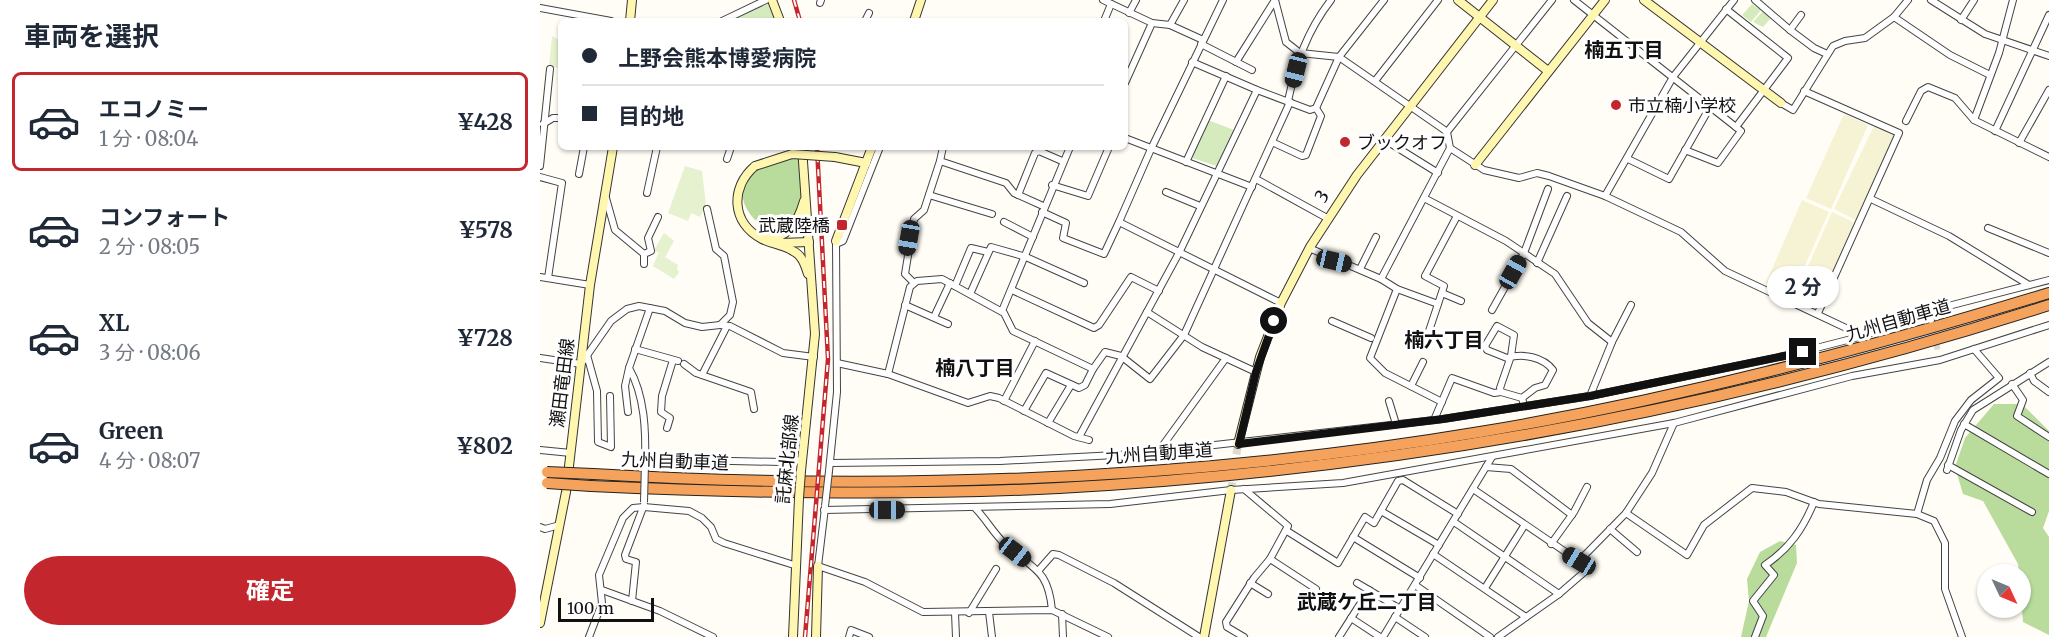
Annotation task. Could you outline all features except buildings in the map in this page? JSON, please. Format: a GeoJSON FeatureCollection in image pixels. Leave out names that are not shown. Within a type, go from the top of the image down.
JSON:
{"type":"FeatureCollection","features":[{"type":"Feature","properties":{"kind":"highway","name":"九州自動車道"},"geometry":{"type":"LineString","coordinates":[[543,477],[593,474],[846,482],[1003,479],[1150,471],[1309,456],[1479,432],[1648,400],[1904,337],[2049,293]]}},
{"type":"Feature","properties":{"kind":"highway","name":"九州自動車道"},"geometry":{"type":"LineString","coordinates":[[543,477],[591,486],[786,492],[1006,490],[1138,483],[1308,467],[1525,435],[1646,411],[1828,369],[2049,305]]}},
{"type":"Feature","properties":{"kind":"main road"},"geometry":{"type":"LineString","coordinates":[[630,18],[632,0]]}},
{"type":"Feature","properties":{"kind":"main road"},"geometry":{"type":"LineString","coordinates":[[772,0],[779,18]]}},
{"type":"Feature","properties":{"kind":"main road"},"geometry":{"type":"LineString","coordinates":[[916,18],[921,0]]}},
{"type":"Feature","properties":{"kind":"main road"},"geometry":{"type":"LineString","coordinates":[[1458,0],[1548,71]]}},
{"type":"Feature","properties":{"kind":"main road","name":"3"},"geometry":{"type":"LineString","coordinates":[[1239,444],[1256,372],[1281,303],[1309,248],[1327,218],[1493,0]]}},
{"type":"Feature","properties":{"kind":"main road"},"geometry":{"type":"LineString","coordinates":[[1475,165],[1605,0]]}},
{"type":"Feature","properties":{"kind":"main road"},"geometry":{"type":"LineString","coordinates":[[1644,0],[1763,92],[1781,103]]}},
{"type":"Feature","properties":{"kind":"main road","name":"瀬田竜田線"},"geometry":{"type":"LineString","coordinates":[[540,623],[560,525],[571,453],[590,285],[612,150]]}},
{"type":"Feature","properties":{"kind":"main road","name":"託麻北部線"},"geometry":{"type":"LineString","coordinates":[[793,637],[794,565],[801,471],[814,357],[812,286],[802,150]]}},
{"type":"Feature","properties":{"kind":"main road"},"geometry":{"type":"LineString","coordinates":[[836,243],[871,150]]}},
{"type":"Feature","properties":{"kind":"main road","name":"託麻北部線"},"geometry":{"type":"LineString","coordinates":[[812,286],[800,256],[794,251],[761,239],[747,227],[738,212],[737,194],[743,178],[755,166],[792,154],[835,157],[866,163]]}},
{"type":"Feature","properties":{"kind":"main road"},"geometry":{"type":"LineString","coordinates":[[747,227],[765,237],[786,234],[795,225],[806,195]]}},
{"type":"Feature","properties":{"kind":"main road"},"geometry":{"type":"LineString","coordinates":[[761,239],[782,243],[809,242]]}},
{"type":"Feature","properties":{"kind":"main road"},"geometry":{"type":"LineString","coordinates":[[1204,637],[1231,490]]}},
{"type":"Feature","properties":{"kind":"main road"},"geometry":{"type":"LineString","coordinates":[[816,637],[818,566]]}},
{"type":"Feature","properties":{"kind":"street"},"geometry":{"type":"LineString","coordinates":[[728,18],[766,0]]}},
{"type":"Feature","properties":{"kind":"street"},"geometry":{"type":"LineString","coordinates":[[1103,0],[1152,23],[1170,26],[1252,70]]}},
{"type":"Feature","properties":{"kind":"street"},"geometry":{"type":"LineString","coordinates":[[1129,12],[1136,0]]}},
{"type":"Feature","properties":{"kind":"street"},"geometry":{"type":"LineString","coordinates":[[1170,26],[1184,0]]}},
{"type":"Feature","properties":{"kind":"street"},"geometry":{"type":"LineString","coordinates":[[940,161],[1006,183],[1018,195],[1066,223],[1062,236],[1064,238],[1104,254],[1150,149],[1223,0]]}},
{"type":"Feature","properties":{"kind":"street"},"geometry":{"type":"LineString","coordinates":[[1236,62],[1275,0]]}},
{"type":"Feature","properties":{"kind":"street"},"geometry":{"type":"LineString","coordinates":[[1275,0],[1286,42],[1300,53],[1340,57],[1447,132],[1450,148],[1396,245],[1381,279]]}},
{"type":"Feature","properties":{"kind":"street"},"geometry":{"type":"LineString","coordinates":[[1024,411],[1046,373],[1071,385],[1083,387],[1105,352],[1121,356],[1150,379],[1184,335],[1289,102],[1300,53],[1317,18],[1331,0]]}},
{"type":"Feature","properties":{"kind":"street"},"geometry":{"type":"LineString","coordinates":[[1192,62],[1310,110],[1316,108],[1340,57],[1384,0]]}},
{"type":"Feature","properties":{"kind":"street"},"geometry":{"type":"LineString","coordinates":[[1375,81],[1438,0]]}},
{"type":"Feature","properties":{"kind":"street"},"geometry":{"type":"LineString","coordinates":[[1447,132],[1552,0]]}},
{"type":"Feature","properties":{"kind":"street"},"geometry":{"type":"LineString","coordinates":[[1574,0],[1742,131],[1718,163],[1685,150]]}},
{"type":"Feature","properties":{"kind":"street"},"geometry":{"type":"LineString","coordinates":[[1605,196],[1673,76],[1734,0]]}},
{"type":"Feature","properties":{"kind":"street"},"geometry":{"type":"LineString","coordinates":[[1755,0],[1790,30],[1814,48],[1827,54]]}},
{"type":"Feature","properties":{"kind":"street"},"geometry":{"type":"LineString","coordinates":[[1781,103],[1792,110],[1827,54],[1838,43],[1865,38],[1894,17],[1908,0]]}},
{"type":"Feature","properties":{"kind":"street"},"geometry":{"type":"LineString","coordinates":[[1961,20],[1974,0]]}},
{"type":"Feature","properties":{"kind":"street"},"geometry":{"type":"LineString","coordinates":[[1974,120],[1999,53],[2013,0]]}},
{"type":"Feature","properties":{"kind":"street"},"geometry":{"type":"LineString","coordinates":[[1935,1],[1961,20],[2001,40],[2049,57]]}},
{"type":"Feature","properties":{"kind":"street"},"geometry":{"type":"LineString","coordinates":[[1105,18],[1111,4]]}},
{"type":"Feature","properties":{"kind":"street"},"geometry":{"type":"LineString","coordinates":[[540,8],[595,18]]}},
{"type":"Feature","properties":{"kind":"street"},"geometry":{"type":"LineString","coordinates":[[1726,9],[1788,58],[1736,127]]}},
{"type":"Feature","properties":{"kind":"street"},"geometry":{"type":"LineString","coordinates":[[867,18],[869,13]]}},
{"type":"Feature","properties":{"kind":"street"},"geometry":{"type":"LineString","coordinates":[[1790,30],[1801,15]]}},
{"type":"Feature","properties":{"kind":"street"},"geometry":{"type":"LineString","coordinates":[[1995,131],[2049,15]]}},
{"type":"Feature","properties":{"kind":"street"},"geometry":{"type":"LineString","coordinates":[[1894,17],[1950,55],[1990,75]]}},
{"type":"Feature","properties":{"kind":"street"},"geometry":{"type":"LineString","coordinates":[[1128,76],[1152,23]]}},
{"type":"Feature","properties":{"kind":"street"},"geometry":{"type":"LineString","coordinates":[[540,166],[550,69]]}},
{"type":"Feature","properties":{"kind":"street"},"geometry":{"type":"LineString","coordinates":[[1186,162],[1226,76]]}},
{"type":"Feature","properties":{"kind":"street"},"geometry":{"type":"LineString","coordinates":[[1906,121],[1921,91],[1928,87],[1955,98],[1974,120],[2049,156]]}},
{"type":"Feature","properties":{"kind":"street"},"geometry":{"type":"LineString","coordinates":[[1079,437],[1180,251],[1257,90]]}},
{"type":"Feature","properties":{"kind":"street"},"geometry":{"type":"LineString","coordinates":[[2019,143],[2049,90]]}},
{"type":"Feature","properties":{"kind":"street"},"geometry":{"type":"LineString","coordinates":[[1804,91],[1899,133],[1818,313]]}},
{"type":"Feature","properties":{"kind":"street"},"geometry":{"type":"LineString","coordinates":[[1628,159],[1669,179],[1710,107]]}},
{"type":"Feature","properties":{"kind":"street"},"geometry":{"type":"LineString","coordinates":[[1272,142],[1302,156],[1306,155],[1321,116],[1316,108]]}},
{"type":"Feature","properties":{"kind":"street"},"geometry":{"type":"LineString","coordinates":[[540,130],[544,122],[558,118]]}},
{"type":"Feature","properties":{"kind":"street"},"geometry":{"type":"LineString","coordinates":[[1128,139],[1252,187]]}},
{"type":"Feature","properties":{"kind":"street"},"geometry":{"type":"LineString","coordinates":[[1385,140],[1438,173]]}},
{"type":"Feature","properties":{"kind":"street"},"geometry":{"type":"LineString","coordinates":[[1450,148],[1475,165],[1519,178],[1537,173],[1605,196],[1681,232],[1725,271],[1863,336]]}},
{"type":"Feature","properties":{"kind":"street"},"geometry":{"type":"LineString","coordinates":[[579,174],[583,150]]}},
{"type":"Feature","properties":{"kind":"street"},"geometry":{"type":"LineString","coordinates":[[647,193],[656,150]]}},
{"type":"Feature","properties":{"kind":"street"},"geometry":{"type":"LineString","coordinates":[[727,159],[730,150]]}},
{"type":"Feature","properties":{"kind":"street"},"geometry":{"type":"LineString","coordinates":[[879,150],[843,242],[836,243],[837,363],[830,463],[818,566],[865,582],[923,612],[1052,610],[1108,637]]}},
{"type":"Feature","properties":{"kind":"street"},"geometry":{"type":"LineString","coordinates":[[913,282],[904,274],[909,238],[915,216],[924,210],[942,150]]}},
{"type":"Feature","properties":{"kind":"street"},"geometry":{"type":"LineString","coordinates":[[1002,311],[1026,257],[1042,209],[1068,150]]}},
{"type":"Feature","properties":{"kind":"street"},"geometry":{"type":"LineString","coordinates":[[1052,185],[1088,196],[1107,150]]}},
{"type":"Feature","properties":{"kind":"street"},"geometry":{"type":"LineString","coordinates":[[1018,195],[1035,153],[1039,152],[1062,161]]}},
{"type":"Feature","properties":{"kind":"street"},"geometry":{"type":"LineString","coordinates":[[540,177],[562,183],[548,278]]}},
{"type":"Feature","properties":{"kind":"street"},"geometry":{"type":"LineString","coordinates":[[1256,179],[1327,218]]}},
{"type":"Feature","properties":{"kind":"street"},"geometry":{"type":"LineString","coordinates":[[1492,310],[1524,253],[1548,189]]}},
{"type":"Feature","properties":{"kind":"street"},"geometry":{"type":"LineString","coordinates":[[604,192],[615,230],[644,254]]}},
{"type":"Feature","properties":{"kind":"street"},"geometry":{"type":"LineString","coordinates":[[1166,192],[1200,207]]}},
{"type":"Feature","properties":{"kind":"street"},"geometry":{"type":"LineString","coordinates":[[929,195],[992,214]]}},
{"type":"Feature","properties":{"kind":"street"},"geometry":{"type":"LineString","coordinates":[[1537,263],[1567,196]]}},
{"type":"Feature","properties":{"kind":"street"},"geometry":{"type":"LineString","coordinates":[[1424,198],[1524,253],[1555,274],[1588,323],[1612,342]]}},
{"type":"Feature","properties":{"kind":"street"},"geometry":{"type":"LineString","coordinates":[[1871,199],[1949,236],[2030,285]]}},
{"type":"Feature","properties":{"kind":"street"},"geometry":{"type":"LineString","coordinates":[[702,375],[730,315],[733,302],[724,256],[716,249],[707,209]]}},
{"type":"Feature","properties":{"kind":"street"},"geometry":{"type":"LineString","coordinates":[[1428,333],[1444,286],[1425,276],[1457,216]]}},
{"type":"Feature","properties":{"kind":"street"},"geometry":{"type":"LineString","coordinates":[[644,254],[651,251],[648,238],[658,217]]}},
{"type":"Feature","properties":{"kind":"street"},"geometry":{"type":"LineString","coordinates":[[1004,222],[1033,237]]}},
{"type":"Feature","properties":{"kind":"street"},"geometry":{"type":"LineString","coordinates":[[1119,222],[1281,303]]}},
{"type":"Feature","properties":{"kind":"street"},"geometry":{"type":"LineString","coordinates":[[1988,228],[2049,253]]}},
{"type":"Feature","properties":{"kind":"street"},"geometry":{"type":"LineString","coordinates":[[1360,269],[1376,237]]}},
{"type":"Feature","properties":{"kind":"street"},"geometry":{"type":"LineString","coordinates":[[970,294],[988,252],[993,247],[1026,257],[1084,283]]}},
{"type":"Feature","properties":{"kind":"street"},"geometry":{"type":"LineString","coordinates":[[934,317],[971,248],[988,252]]}},
{"type":"Feature","properties":{"kind":"street"},"geometry":{"type":"LineString","coordinates":[[1309,248],[1334,261],[1360,269],[1397,289],[1438,304]]}},
{"type":"Feature","properties":{"kind":"street"},"geometry":{"type":"LineString","coordinates":[[644,254],[644,264]]}},
{"type":"Feature","properties":{"kind":"street"},"geometry":{"type":"LineString","coordinates":[[540,277],[590,285]]}},
{"type":"Feature","properties":{"kind":"street"},"geometry":{"type":"LineString","coordinates":[[913,282],[935,277],[953,284],[1002,311],[1007,317],[1010,328],[1093,369]]}},
{"type":"Feature","properties":{"kind":"street"},"geometry":{"type":"LineString","coordinates":[[1012,290],[1094,328],[1099,325],[1131,277],[1159,291]]}},
{"type":"Feature","properties":{"kind":"street"},"geometry":{"type":"LineString","coordinates":[[830,463],[1000,461],[1158,452],[1434,420],[1590,396],[1785,356],[1863,336],[1929,311],[2049,280]]}},
{"type":"Feature","properties":{"kind":"street"},"geometry":{"type":"LineString","coordinates":[[888,374],[913,282]]}},
{"type":"Feature","properties":{"kind":"street"},"geometry":{"type":"LineString","coordinates":[[1397,289],[1370,358],[1385,373],[1442,402]]}},
{"type":"Feature","properties":{"kind":"street"},"geometry":{"type":"LineString","coordinates":[[1442,293],[1461,301]]}},
{"type":"Feature","properties":{"kind":"street"},"geometry":{"type":"LineString","coordinates":[[906,305],[948,324]]}},
{"type":"Feature","properties":{"kind":"street"},"geometry":{"type":"LineString","coordinates":[[540,358],[581,364],[611,321],[624,310],[639,306],[665,311],[685,323],[702,327],[724,325],[783,353],[814,357]]}},
{"type":"Feature","properties":{"kind":"street"},"geometry":{"type":"LineString","coordinates":[[1590,396],[1612,342],[1631,306]]}},
{"type":"Feature","properties":{"kind":"street"},"geometry":{"type":"LineString","coordinates":[[628,412],[625,386],[650,308]]}},
{"type":"Feature","properties":{"kind":"street"},"geometry":{"type":"LineString","coordinates":[[1929,311],[1931,320]]}},
{"type":"Feature","properties":{"kind":"street"},"geometry":{"type":"LineString","coordinates":[[1147,312],[1184,335],[1256,372]]}},
{"type":"Feature","properties":{"kind":"street"},"geometry":{"type":"LineString","coordinates":[[1332,321],[1371,338]]}},
{"type":"Feature","properties":{"kind":"street"},"geometry":{"type":"LineString","coordinates":[[825,508],[975,508],[1110,504],[1231,490],[1343,483],[1674,423],[1852,376],[1940,360],[2049,325]]}},
{"type":"Feature","properties":{"kind":"street"},"geometry":{"type":"LineString","coordinates":[[1501,392],[1500,388],[1511,356],[1514,335],[1497,326],[1485,346],[1487,350],[1508,358],[1511,356],[1533,356],[1553,370],[1545,385],[1534,388],[1522,398]]}},
{"type":"Feature","properties":{"kind":"street"},"geometry":{"type":"LineString","coordinates":[[1004,401],[1035,341]]}},
{"type":"Feature","properties":{"kind":"street"},"geometry":{"type":"LineString","coordinates":[[635,349],[678,362],[702,375],[753,393],[754,409]]}},
{"type":"Feature","properties":{"kind":"street"},"geometry":{"type":"LineString","coordinates":[[1917,514],[1927,480],[1940,459],[1955,421],[1971,400],[1999,378],[1974,349]]}},
{"type":"Feature","properties":{"kind":"street"},"geometry":{"type":"LineString","coordinates":[[1938,352],[1940,360]]}},
{"type":"Feature","properties":{"kind":"street"},"geometry":{"type":"LineString","coordinates":[[587,355],[597,391],[598,442],[610,447],[610,396]]}},
{"type":"Feature","properties":{"kind":"street"},"geometry":{"type":"LineString","coordinates":[[1158,452],[1226,358]]}},
{"type":"Feature","properties":{"kind":"street"},"geometry":{"type":"LineString","coordinates":[[667,428],[670,418],[661,412],[662,396],[678,362]]}},
{"type":"Feature","properties":{"kind":"street"},"geometry":{"type":"LineString","coordinates":[[1411,386],[1422,362]]}},
{"type":"Feature","properties":{"kind":"street"},"geometry":{"type":"LineString","coordinates":[[2032,512],[1947,467],[1964,424],[1982,402],[2049,362]]}},
{"type":"Feature","properties":{"kind":"street"},"geometry":{"type":"LineString","coordinates":[[837,363],[888,374],[968,404],[990,396],[1089,440]]}},
{"type":"Feature","properties":{"kind":"street"},"geometry":{"type":"LineString","coordinates":[[629,368],[639,385],[646,434],[644,504],[625,555],[626,559],[636,562],[632,601]]}},
{"type":"Feature","properties":{"kind":"street"},"geometry":{"type":"LineString","coordinates":[[2030,373],[2034,381],[2049,392]]}},
{"type":"Feature","properties":{"kind":"street"},"geometry":{"type":"LineString","coordinates":[[1434,420],[1452,378],[1494,393],[1501,392],[1522,398]]}},
{"type":"Feature","properties":{"kind":"street"},"geometry":{"type":"LineString","coordinates":[[2012,384],[2023,400],[2016,416],[2049,437]]}},
{"type":"Feature","properties":{"kind":"street"},"geometry":{"type":"LineString","coordinates":[[1048,423],[1071,385]]}},
{"type":"Feature","properties":{"kind":"street"},"geometry":{"type":"LineString","coordinates":[[1522,398],[1524,406]]}},
{"type":"Feature","properties":{"kind":"street"},"geometry":{"type":"LineString","coordinates":[[1389,401],[1396,424]]}},
{"type":"Feature","properties":{"kind":"street"},"geometry":{"type":"LineString","coordinates":[[1579,561],[1626,513],[1652,473],[1674,423]]}},
{"type":"Feature","properties":{"kind":"street"},"geometry":{"type":"LineString","coordinates":[[1964,424],[2049,474]]}},
{"type":"Feature","properties":{"kind":"street"},"geometry":{"type":"LineString","coordinates":[[540,450],[571,453]]}},
{"type":"Feature","properties":{"kind":"street"},"geometry":{"type":"LineString","coordinates":[[1351,618],[1381,637],[1420,578],[1492,457]]}},
{"type":"Feature","properties":{"kind":"street"},"geometry":{"type":"LineString","coordinates":[[645,461],[780,462],[803,460]]}},
{"type":"Feature","properties":{"kind":"street"},"geometry":{"type":"LineString","coordinates":[[1486,467],[1511,469],[1572,515]]}},
{"type":"Feature","properties":{"kind":"street"},"geometry":{"type":"LineString","coordinates":[[1287,531],[1338,563],[1365,517],[1374,523],[1398,481],[1403,480],[1458,514]]}},
{"type":"Feature","properties":{"kind":"street"},"geometry":{"type":"LineString","coordinates":[[1551,544],[1572,515],[1587,487]]}},
{"type":"Feature","properties":{"kind":"street"},"geometry":{"type":"LineString","coordinates":[[1626,513],[1687,555],[1704,525],[1752,488],[1786,492],[1814,502],[1917,514],[1937,524],[1945,543],[1945,589],[1962,637]]}},
{"type":"Feature","properties":{"kind":"street"},"geometry":{"type":"LineString","coordinates":[[1244,489],[1288,526],[1270,559],[1251,583],[1226,622],[1227,627],[1244,637]]}},
{"type":"Feature","properties":{"kind":"street"},"geometry":{"type":"LineString","coordinates":[[1473,489],[1524,526],[1589,568],[1559,594],[1498,637]]}},
{"type":"Feature","properties":{"kind":"street"},"geometry":{"type":"LineString","coordinates":[[1755,637],[1763,616],[1753,601],[1773,575],[1766,565],[1786,551],[1807,520],[1814,502]]}},
{"type":"Feature","properties":{"kind":"street"},"geometry":{"type":"LineString","coordinates":[[713,637],[602,590],[598,585],[599,575],[623,518],[633,508],[644,504],[689,511],[702,518],[711,527],[716,538],[724,543],[794,565]]}},
{"type":"Feature","properties":{"kind":"street"},"geometry":{"type":"LineString","coordinates":[[975,508],[1005,544],[1038,571],[1050,588],[1052,610]]}},
{"type":"Feature","properties":{"kind":"street"},"geometry":{"type":"LineString","coordinates":[[1381,511],[1439,545]]}},
{"type":"Feature","properties":{"kind":"street"},"geometry":{"type":"LineString","coordinates":[[1454,522],[1559,594]]}},
{"type":"Feature","properties":{"kind":"street"},"geometry":{"type":"LineString","coordinates":[[540,527],[545,529],[560,525]]}},
{"type":"Feature","properties":{"kind":"street"},"geometry":{"type":"LineString","coordinates":[[1485,588],[1524,526]]}},
{"type":"Feature","properties":{"kind":"street"},"geometry":{"type":"LineString","coordinates":[[1610,529],[1637,552]]}},
{"type":"Feature","properties":{"kind":"street"},"geometry":{"type":"LineString","coordinates":[[1353,537],[1420,578]]}},
{"type":"Feature","properties":{"kind":"street"},"geometry":{"type":"LineString","coordinates":[[1038,571],[1053,554],[1059,555],[1114,583],[1199,637]]}},
{"type":"Feature","properties":{"kind":"street"},"geometry":{"type":"LineString","coordinates":[[1433,554],[1526,617]]}},
{"type":"Feature","properties":{"kind":"street"},"geometry":{"type":"LineString","coordinates":[[1270,559],[1316,589]]}},
{"type":"Feature","properties":{"kind":"street"},"geometry":{"type":"LineString","coordinates":[[969,613],[996,569]]}},
{"type":"Feature","properties":{"kind":"street"},"geometry":{"type":"LineString","coordinates":[[1251,583],[1268,594]]}},
{"type":"Feature","properties":{"kind":"street"},"geometry":{"type":"LineString","coordinates":[[1357,583],[1400,609]]}},
{"type":"Feature","properties":{"kind":"street"},"geometry":{"type":"LineString","coordinates":[[1415,585],[1490,637]]}},
{"type":"Feature","properties":{"kind":"street"},"geometry":{"type":"LineString","coordinates":[[590,637],[602,603],[602,590]]}},
{"type":"Feature","properties":{"kind":"street"},"geometry":{"type":"LineString","coordinates":[[1339,637],[1369,590]]}},
{"type":"Feature","properties":{"kind":"street"},"geometry":{"type":"LineString","coordinates":[[988,612],[992,637]]}},
{"type":"Feature","properties":{"kind":"street"},"geometry":{"type":"LineString","coordinates":[[955,613],[956,637]]}},
{"type":"Feature","properties":{"kind":"street"},"geometry":{"type":"LineString","coordinates":[[1062,614],[1063,637]]}},
{"type":"Feature","properties":{"kind":"street"},"geometry":{"type":"LineString","coordinates":[[1395,617],[1425,637]]}},
{"type":"Feature","properties":{"kind":"street"},"geometry":{"type":"LineString","coordinates":[[849,637],[851,630],[869,637]]}},
{"type":"Feature","properties":{"kind":"shaded area"},"geometry":{"type":"Polygon","coordinates":[[[1844,114],[1868,125],[1831,209],[1806,198],[1844,114]]]}},
{"type":"Feature","properties":{"kind":"shaded area"},"geometry":{"type":"Polygon","coordinates":[[[1875,124],[1896,134],[1856,220],[1834,209],[1875,124]]]}},
{"type":"Feature","properties":{"kind":"shaded area"},"geometry":{"type":"Polygon","coordinates":[[[1802,200],[1829,212],[1792,294],[1766,283],[1802,200]]]}},
{"type":"Feature","properties":{"kind":"shaded area"},"geometry":{"type":"Polygon","coordinates":[[[1832,212],[1855,223],[1818,309],[1794,298],[1832,212]]]}},
{"type":"Feature","properties":{"kind":"green space"},"geometry":{"type":"Polygon","coordinates":[[[772,0],[777,18],[729,18],[772,0]]]}},
{"type":"Feature","properties":{"kind":"green space"},"geometry":{"type":"Polygon","coordinates":[[[1752,4],[1761,10],[1751,22],[1742,15],[1752,4]]]}},
{"type":"Feature","properties":{"kind":"green space"},"geometry":{"type":"Polygon","coordinates":[[[1763,11],[1771,18],[1763,27],[1753,22],[1763,11]]]}},
{"type":"Feature","properties":{"kind":"green space"},"geometry":{"type":"Polygon","coordinates":[[[552,36],[558,39],[558,68],[549,67],[552,36]]]}},
{"type":"Feature","properties":{"kind":"green space"},"geometry":{"type":"Polygon","coordinates":[[[1208,120],[1234,130],[1217,166],[1192,158],[1208,120]]]}},
{"type":"Feature","properties":{"kind":"green space"},"geometry":{"type":"Polygon","coordinates":[[[799,157],[803,195],[796,220],[783,228],[763,227],[750,214],[744,201],[743,190],[748,179],[769,163],[799,157]]]}},
{"type":"Feature","properties":{"kind":"green space"},"geometry":{"type":"Polygon","coordinates":[[[685,166],[702,171],[706,205],[700,217],[691,213],[688,221],[668,213],[685,166]]]}},
{"type":"Feature","properties":{"kind":"green space"},"geometry":{"type":"Polygon","coordinates":[[[664,233],[674,241],[665,257],[678,265],[679,272],[674,279],[653,266],[660,254],[654,250],[664,233]]]}},
{"type":"Feature","properties":{"kind":"green space"},"geometry":{"type":"Polygon","coordinates":[[[1994,404],[2022,404],[2049,431],[2049,511],[2043,528],[2049,537],[2049,635],[2023,622],[2023,618],[2031,618],[2031,564],[2018,564],[1983,501],[1963,494],[1955,467],[1965,438],[1994,404]]]}},
{"type":"Feature","properties":{"kind":"green space"},"geometry":{"type":"Polygon","coordinates":[[[1780,541],[1796,545],[1797,563],[1766,637],[1741,637],[1749,601],[1747,579],[1760,552],[1780,541]]]}},
{"type":"Feature","properties":{"kind":"tunnel"},"geometry":{"type":"LineString","coordinates":[[1933,326],[1938,352]]}},
{"type":"Feature","properties":{"kind":"tunnel"},"geometry":{"type":"LineString","coordinates":[[1231,490],[1238,444]]}},
{"type":"Feature","properties":{"kind":"railway"},"geometry":{"type":"LineString","coordinates":[[794,0],[799,18]]}},
{"type":"Feature","properties":{"kind":"railway"},"geometry":{"type":"LineString","coordinates":[[805,637],[828,359],[817,150]]}},
{"type":"Feature","properties":{"kind":"place","name":"市立楠小学校"},"geometry":{"type":"Point","coordinates":[1616,105]}},
{"type":"Feature","properties":{"kind":"place","name":"ブックオフ"},"geometry":{"type":"Point","coordinates":[1345,142]}},
{"type":"Feature","properties":{"kind":"place","name":"武蔵陸橋"},"geometry":{"type":"Point","coordinates":[842,225]}},
{"type":"Feature","properties":{"kind":"district","name":"楠五丁目"},"geometry":{"type":"Point","coordinates":[1624,49]}},
{"type":"Feature","properties":{"kind":"district","name":"楠六丁目"},"geometry":{"type":"Point","coordinates":[1444,339]}},
{"type":"Feature","properties":{"kind":"district","name":"楠八丁目"},"geometry":{"type":"Point","coordinates":[975,367]}},
{"type":"Feature","properties":{"kind":"district","name":"武蔵ケ丘二丁目"},"geometry":{"type":"Point","coordinates":[1367,601]}},
{"type":"Feature","properties":{"kind":"route"},"geometry":{"type":"LineString","coordinates":[[1274,321],[1260,357],[1239,444],[1443,419],[1590,396],[1803,352]]}}]}
